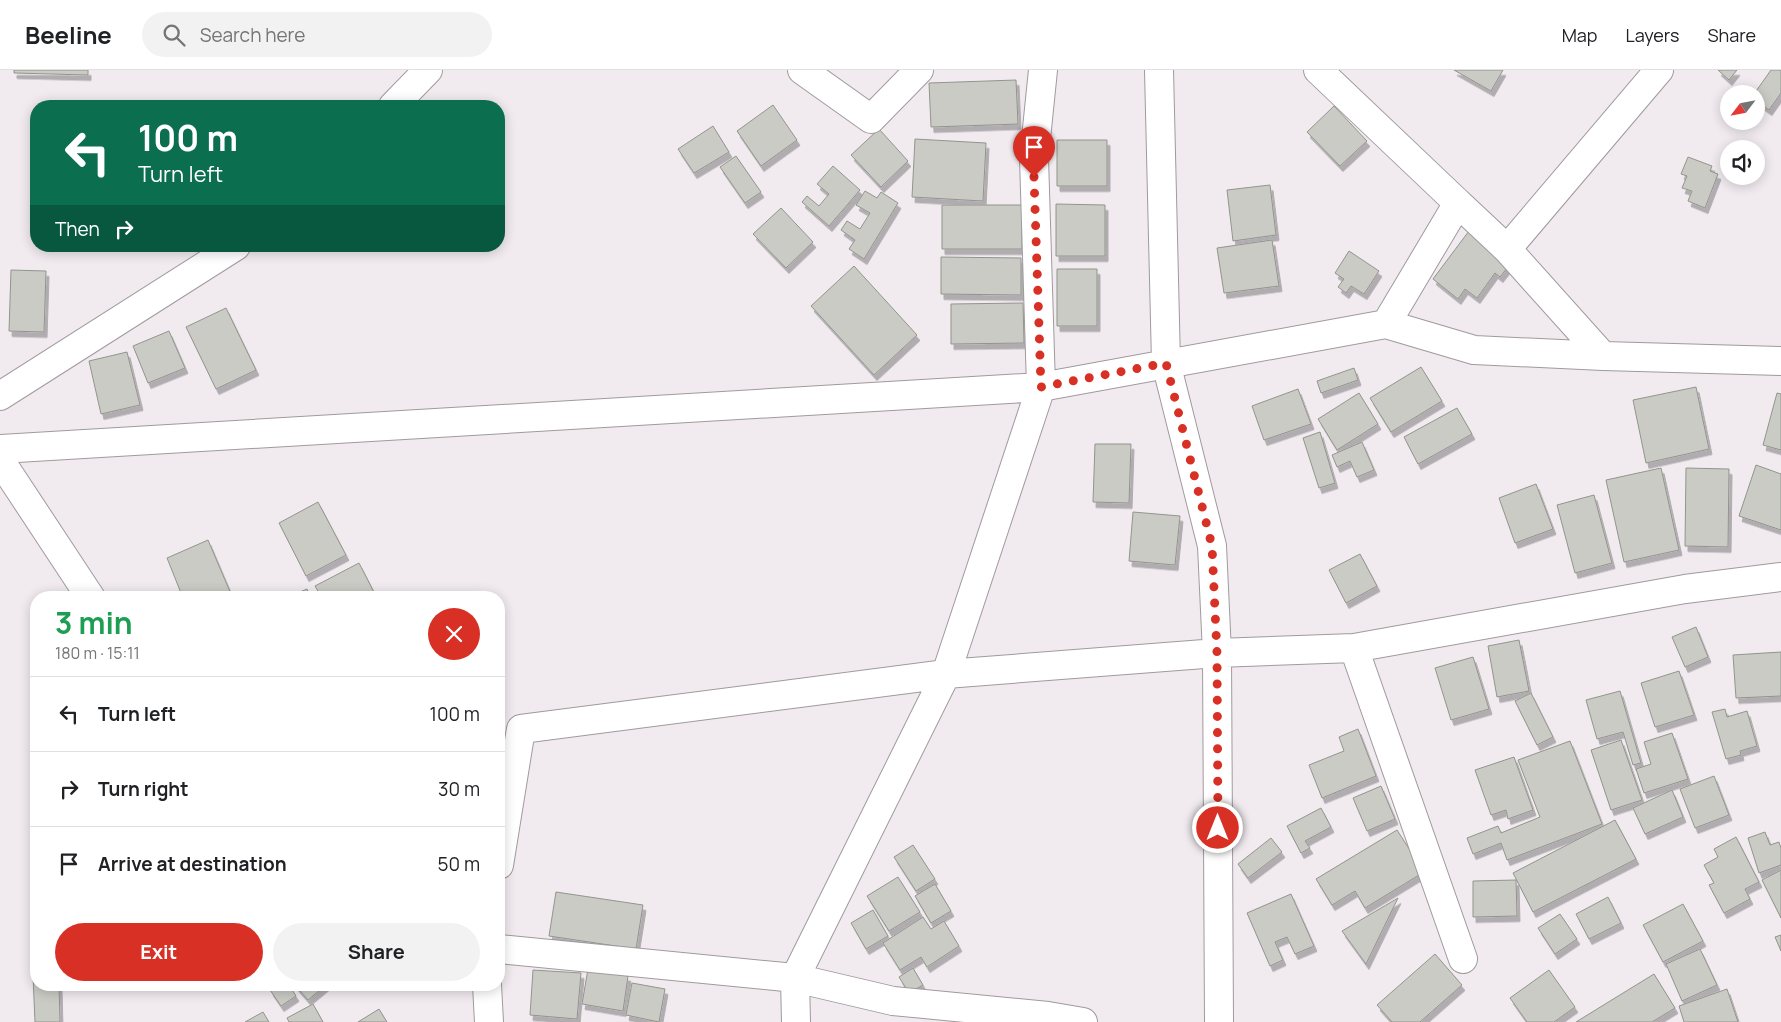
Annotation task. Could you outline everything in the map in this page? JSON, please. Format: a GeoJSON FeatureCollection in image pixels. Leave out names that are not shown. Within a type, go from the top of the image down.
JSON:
{"type":"FeatureCollection","features":[{"type":"Feature","properties":{"kind":"street"},"geometry":{"type":"LineString","coordinates":[[399,100],[428,70]]}},
{"type":"Feature","properties":{"kind":"street"},"geometry":{"type":"LineString","coordinates":[[802,70],[871,119],[919,70]]}},
{"type":"Feature","properties":{"kind":"street"},"geometry":{"type":"LineString","coordinates":[[796,1022],[795,978],[946,674],[1041,387],[1034,158],[1043,70]]}},
{"type":"Feature","properties":{"kind":"street"},"geometry":{"type":"LineString","coordinates":[[1158,70],[1166,363],[1212,546],[1217,653],[1219,1022]]}},
{"type":"Feature","properties":{"kind":"street"},"geometry":{"type":"LineString","coordinates":[[1318,70],[1507,249],[1603,356]]}},
{"type":"Feature","properties":{"kind":"street"},"geometry":{"type":"LineString","coordinates":[[1507,249],[1659,70]]}},
{"type":"Feature","properties":{"kind":"street"},"geometry":{"type":"LineString","coordinates":[[1386,324],[1458,203]]}},
{"type":"Feature","properties":{"kind":"street"},"geometry":{"type":"LineString","coordinates":[[0,396],[227,252]]}},
{"type":"Feature","properties":{"kind":"street"},"geometry":{"type":"LineString","coordinates":[[0,448],[1041,387],[1386,324],[1474,350],[1781,361]]}},
{"type":"Feature","properties":{"kind":"street"},"geometry":{"type":"LineString","coordinates":[[0,460],[86,591]]}},
{"type":"Feature","properties":{"kind":"street"},"geometry":{"type":"LineString","coordinates":[[505,828],[521,729],[946,674],[1217,653],[1354,648],[1685,589],[1781,577]]}},
{"type":"Feature","properties":{"kind":"street"},"geometry":{"type":"LineString","coordinates":[[1354,648],[1463,959]]}},
{"type":"Feature","properties":{"kind":"street"},"geometry":{"type":"LineString","coordinates":[[505,950],[795,978],[893,1001],[1048,1016],[1083,1022]]}},
{"type":"Feature","properties":{"kind":"street"},"geometry":{"type":"LineString","coordinates":[[487,991],[489,1022]]}},
{"type":"Feature","properties":{"kind":"building"},"geometry":{"type":"Polygon","coordinates":[[[14,70],[88,70],[88,75],[14,73],[14,70]]]}},
{"type":"Feature","properties":{"kind":"building"},"geometry":{"type":"Polygon","coordinates":[[[1454,70],[1503,70],[1491,91],[1454,70]]]}},
{"type":"Feature","properties":{"kind":"building"},"geometry":{"type":"Polygon","coordinates":[[[1718,70],[1737,70],[1729,80],[1718,70]]]}},
{"type":"Feature","properties":{"kind":"building"},"geometry":{"type":"Polygon","coordinates":[[[1771,70],[1781,70],[1781,93],[1769,110],[1765,107],[1765,85],[1760,85],[1771,70]]]}},
{"type":"Feature","properties":{"kind":"building"},"geometry":{"type":"Polygon","coordinates":[[[1016,80],[1018,124],[931,127],[929,83],[1016,80]]]}},
{"type":"Feature","properties":{"kind":"building"},"geometry":{"type":"Polygon","coordinates":[[[773,105],[797,140],[761,166],[737,131],[773,105]]]}},
{"type":"Feature","properties":{"kind":"building"},"geometry":{"type":"Polygon","coordinates":[[[1334,106],[1367,141],[1340,166],[1307,132],[1334,106]]]}},
{"type":"Feature","properties":{"kind":"building"},"geometry":{"type":"Polygon","coordinates":[[[713,126],[729,152],[694,173],[678,149],[713,126]]]}},
{"type":"Feature","properties":{"kind":"building"},"geometry":{"type":"Polygon","coordinates":[[[879,129],[908,161],[881,187],[851,155],[879,129]]]}},
{"type":"Feature","properties":{"kind":"building"},"geometry":{"type":"Polygon","coordinates":[[[915,139],[986,143],[983,201],[912,197],[915,139]]]}},
{"type":"Feature","properties":{"kind":"building"},"geometry":{"type":"Polygon","coordinates":[[[1057,140],[1107,140],[1107,186],[1057,186],[1057,140]]]}},
{"type":"Feature","properties":{"kind":"building"},"geometry":{"type":"Polygon","coordinates":[[[736,156],[761,192],[745,203],[720,167],[736,156]]]}},
{"type":"Feature","properties":{"kind":"building"},"geometry":{"type":"Polygon","coordinates":[[[1688,157],[1712,166],[1710,171],[1718,174],[1705,208],[1688,201],[1692,191],[1682,188],[1687,176],[1681,174],[1688,157]]]}},
{"type":"Feature","properties":{"kind":"building"},"geometry":{"type":"Polygon","coordinates":[[[833,166],[860,190],[829,226],[802,202],[807,196],[819,206],[829,194],[817,184],[833,166]]]}},
{"type":"Feature","properties":{"kind":"building"},"geometry":{"type":"Polygon","coordinates":[[[1270,185],[1276,235],[1233,241],[1227,190],[1270,185]]]}},
{"type":"Feature","properties":{"kind":"building"},"geometry":{"type":"Polygon","coordinates":[[[865,191],[877,198],[881,192],[898,203],[864,259],[849,249],[855,240],[841,230],[847,221],[860,229],[870,213],[856,205],[865,191]]]}},
{"type":"Feature","properties":{"kind":"building"},"geometry":{"type":"Polygon","coordinates":[[[1056,204],[1105,205],[1105,256],[1056,256],[1056,204]]]}},
{"type":"Feature","properties":{"kind":"building"},"geometry":{"type":"Polygon","coordinates":[[[942,205],[1022,205],[1022,249],[942,249],[942,205]]]}},
{"type":"Feature","properties":{"kind":"building"},"geometry":{"type":"Polygon","coordinates":[[[781,208],[813,242],[786,268],[753,234],[781,208]]]}},
{"type":"Feature","properties":{"kind":"building"},"geometry":{"type":"Polygon","coordinates":[[[1469,231],[1511,263],[1500,277],[1495,273],[1477,298],[1465,289],[1458,299],[1433,279],[1469,231]]]}},
{"type":"Feature","properties":{"kind":"building"},"geometry":{"type":"Polygon","coordinates":[[[1272,240],[1279,286],[1224,293],[1217,248],[1272,240]]]}},
{"type":"Feature","properties":{"kind":"building"},"geometry":{"type":"Polygon","coordinates":[[[1349,251],[1379,271],[1364,294],[1351,286],[1346,293],[1338,287],[1344,279],[1335,273],[1349,251]]]}},
{"type":"Feature","properties":{"kind":"building"},"geometry":{"type":"Polygon","coordinates":[[[941,257],[1021,258],[1021,295],[941,294],[941,257]]]}},
{"type":"Feature","properties":{"kind":"building"},"geometry":{"type":"Polygon","coordinates":[[[854,266],[917,335],[874,375],[811,306],[854,266]]]}},
{"type":"Feature","properties":{"kind":"building"},"geometry":{"type":"Polygon","coordinates":[[[1057,269],[1097,269],[1097,326],[1057,326],[1057,269]]]}},
{"type":"Feature","properties":{"kind":"building"},"geometry":{"type":"Polygon","coordinates":[[[11,270],[46,271],[44,332],[9,331],[11,270]]]}},
{"type":"Feature","properties":{"kind":"building"},"geometry":{"type":"Polygon","coordinates":[[[1023,303],[1024,343],[951,344],[951,304],[1023,303]]]}},
{"type":"Feature","properties":{"kind":"building"},"geometry":{"type":"Polygon","coordinates":[[[226,308],[256,370],[216,389],[186,327],[226,308]]]}},
{"type":"Feature","properties":{"kind":"building"},"geometry":{"type":"Polygon","coordinates":[[[169,331],[185,368],[148,383],[133,346],[169,331]]]}},
{"type":"Feature","properties":{"kind":"building"},"geometry":{"type":"Polygon","coordinates":[[[127,352],[140,405],[101,414],[89,361],[127,352]]]}},
{"type":"Feature","properties":{"kind":"building"},"geometry":{"type":"Polygon","coordinates":[[[1421,367],[1442,401],[1391,432],[1370,398],[1421,367]]]}},
{"type":"Feature","properties":{"kind":"building"},"geometry":{"type":"Polygon","coordinates":[[[1354,368],[1358,380],[1321,393],[1317,381],[1354,368]]]}},
{"type":"Feature","properties":{"kind":"building"},"geometry":{"type":"Polygon","coordinates":[[[1696,387],[1709,449],[1646,463],[1633,400],[1696,387]]]}},
{"type":"Feature","properties":{"kind":"building"},"geometry":{"type":"Polygon","coordinates":[[[1298,389],[1311,424],[1264,440],[1252,406],[1298,389]]]}},
{"type":"Feature","properties":{"kind":"building"},"geometry":{"type":"Polygon","coordinates":[[[1359,393],[1378,424],[1337,450],[1318,419],[1359,393]]]}},
{"type":"Feature","properties":{"kind":"building"},"geometry":{"type":"Polygon","coordinates":[[[1777,393],[1781,394],[1781,450],[1763,445],[1777,393]]]}},
{"type":"Feature","properties":{"kind":"building"},"geometry":{"type":"Polygon","coordinates":[[[1457,408],[1472,434],[1418,464],[1404,437],[1457,408]]]}},
{"type":"Feature","properties":{"kind":"building"},"geometry":{"type":"Polygon","coordinates":[[[1320,432],[1335,483],[1319,488],[1303,438],[1320,432]]]}},
{"type":"Feature","properties":{"kind":"building"},"geometry":{"type":"Polygon","coordinates":[[[1362,442],[1374,470],[1357,477],[1350,461],[1337,467],[1332,455],[1362,442]]]}},
{"type":"Feature","properties":{"kind":"building"},"geometry":{"type":"Polygon","coordinates":[[[1095,444],[1131,444],[1129,503],[1093,502],[1095,444]]]}},
{"type":"Feature","properties":{"kind":"building"},"geometry":{"type":"Polygon","coordinates":[[[1756,465],[1781,474],[1781,530],[1739,516],[1756,465]]]}},
{"type":"Feature","properties":{"kind":"building"},"geometry":{"type":"Polygon","coordinates":[[[1661,468],[1679,550],[1624,562],[1606,480],[1661,468]]]}},
{"type":"Feature","properties":{"kind":"building"},"geometry":{"type":"Polygon","coordinates":[[[1686,468],[1729,469],[1728,547],[1685,546],[1686,468]]]}},
{"type":"Feature","properties":{"kind":"building"},"geometry":{"type":"Polygon","coordinates":[[[1536,484],[1553,529],[1515,543],[1499,498],[1536,484]]]}},
{"type":"Feature","properties":{"kind":"building"},"geometry":{"type":"Polygon","coordinates":[[[1594,495],[1612,563],[1575,573],[1557,505],[1594,495]]]}},
{"type":"Feature","properties":{"kind":"building"},"geometry":{"type":"Polygon","coordinates":[[[318,502],[346,555],[306,576],[279,523],[318,502]]]}},
{"type":"Feature","properties":{"kind":"building"},"geometry":{"type":"Polygon","coordinates":[[[1133,512],[1180,516],[1175,565],[1129,561],[1133,512]]]}},
{"type":"Feature","properties":{"kind":"building"},"geometry":{"type":"Polygon","coordinates":[[[208,540],[230,591],[180,591],[167,558],[208,540]]]}},
{"type":"Feature","properties":{"kind":"building"},"geometry":{"type":"Polygon","coordinates":[[[1360,554],[1377,586],[1346,603],[1329,570],[1360,554]]]}},
{"type":"Feature","properties":{"kind":"building"},"geometry":{"type":"Polygon","coordinates":[[[359,563],[373,591],[318,591],[315,586],[359,563]]]}},
{"type":"Feature","properties":{"kind":"building"},"geometry":{"type":"Polygon","coordinates":[[[1696,627],[1708,657],[1685,667],[1672,637],[1696,627]]]}},
{"type":"Feature","properties":{"kind":"building"},"geometry":{"type":"Polygon","coordinates":[[[1519,640],[1529,691],[1497,697],[1488,646],[1519,640]]]}},
{"type":"Feature","properties":{"kind":"building"},"geometry":{"type":"Polygon","coordinates":[[[1781,652],[1781,696],[1736,698],[1733,655],[1781,652]]]}},
{"type":"Feature","properties":{"kind":"building"},"geometry":{"type":"Polygon","coordinates":[[[1473,657],[1489,709],[1451,720],[1435,668],[1473,657]]]}},
{"type":"Feature","properties":{"kind":"building"},"geometry":{"type":"Polygon","coordinates":[[[1679,671],[1694,715],[1655,727],[1641,683],[1679,671]]]}},
{"type":"Feature","properties":{"kind":"building"},"geometry":{"type":"Polygon","coordinates":[[[1620,691],[1641,763],[1633,765],[1623,732],[1597,739],[1586,700],[1620,691]]]}},
{"type":"Feature","properties":{"kind":"building"},"geometry":{"type":"Polygon","coordinates":[[[1531,693],[1553,737],[1537,745],[1515,701],[1531,693]]]}},
{"type":"Feature","properties":{"kind":"building"},"geometry":{"type":"Polygon","coordinates":[[[1725,709],[1727,717],[1747,711],[1757,746],[1740,751],[1741,755],[1726,759],[1712,712],[1725,709]]]}},
{"type":"Feature","properties":{"kind":"building"},"geometry":{"type":"Polygon","coordinates":[[[1358,729],[1376,776],[1322,798],[1309,765],[1344,751],[1339,737],[1358,729]]]}},
{"type":"Feature","properties":{"kind":"building"},"geometry":{"type":"Polygon","coordinates":[[[1672,733],[1688,779],[1644,793],[1636,769],[1651,764],[1644,742],[1672,733]]]}},
{"type":"Feature","properties":{"kind":"building"},"geometry":{"type":"Polygon","coordinates":[[[1621,740],[1642,800],[1611,810],[1591,750],[1621,740]]]}},
{"type":"Feature","properties":{"kind":"building"},"geometry":{"type":"Polygon","coordinates":[[[1570,741],[1602,824],[1507,860],[1501,843],[1473,854],[1467,838],[1498,826],[1501,833],[1540,817],[1518,760],[1570,741]]]}},
{"type":"Feature","properties":{"kind":"building"},"geometry":{"type":"Polygon","coordinates":[[[1514,757],[1533,810],[1508,819],[1506,810],[1491,815],[1475,770],[1514,757]]]}},
{"type":"Feature","properties":{"kind":"building"},"geometry":{"type":"Polygon","coordinates":[[[1714,776],[1729,815],[1695,828],[1680,789],[1714,776]]]}},
{"type":"Feature","properties":{"kind":"building"},"geometry":{"type":"Polygon","coordinates":[[[1381,786],[1395,819],[1367,831],[1353,798],[1381,786]]]}},
{"type":"Feature","properties":{"kind":"building"},"geometry":{"type":"Polygon","coordinates":[[[1672,790],[1683,817],[1645,834],[1633,808],[1672,790]]]}},
{"type":"Feature","properties":{"kind":"building"},"geometry":{"type":"Polygon","coordinates":[[[1321,808],[1331,827],[1305,841],[1310,848],[1301,853],[1287,826],[1321,808]]]}},
{"type":"Feature","properties":{"kind":"building"},"geometry":{"type":"Polygon","coordinates":[[[1615,820],[1636,859],[1533,912],[1513,873],[1615,820]]]}},
{"type":"Feature","properties":{"kind":"building"},"geometry":{"type":"Polygon","coordinates":[[[1397,830],[1424,872],[1365,908],[1355,891],[1332,905],[1316,879],[1397,830]]]}},
{"type":"Feature","properties":{"kind":"building"},"geometry":{"type":"Polygon","coordinates":[[[1765,832],[1770,845],[1779,842],[1781,865],[1759,873],[1748,838],[1765,832]]]}},
{"type":"Feature","properties":{"kind":"building"},"geometry":{"type":"Polygon","coordinates":[[[1736,837],[1759,882],[1745,889],[1750,899],[1724,913],[1709,885],[1714,883],[1704,865],[1718,857],[1714,849],[1736,837]]]}},
{"type":"Feature","properties":{"kind":"building"},"geometry":{"type":"Polygon","coordinates":[[[1271,838],[1282,852],[1248,878],[1238,864],[1271,838]]]}},
{"type":"Feature","properties":{"kind":"building"},"geometry":{"type":"Polygon","coordinates":[[[913,845],[935,879],[916,891],[894,857],[913,845]]]}},
{"type":"Feature","properties":{"kind":"building"},"geometry":{"type":"Polygon","coordinates":[[[1781,870],[1781,918],[1762,880],[1781,870]]]}},
{"type":"Feature","properties":{"kind":"building"},"geometry":{"type":"Polygon","coordinates":[[[898,877],[920,912],[889,931],[867,896],[898,877]]]}},
{"type":"Feature","properties":{"kind":"building"},"geometry":{"type":"Polygon","coordinates":[[[1516,880],[1517,916],[1473,917],[1473,881],[1516,880]]]}},
{"type":"Feature","properties":{"kind":"building"},"geometry":{"type":"Polygon","coordinates":[[[935,884],[951,911],[931,923],[915,896],[935,884]]]}},
{"type":"Feature","properties":{"kind":"building"},"geometry":{"type":"Polygon","coordinates":[[[556,892],[643,905],[636,949],[549,936],[556,892]]]}},
{"type":"Feature","properties":{"kind":"building"},"geometry":{"type":"Polygon","coordinates":[[[1291,894],[1314,946],[1295,954],[1287,937],[1275,942],[1283,960],[1270,966],[1247,913],[1291,894]]]}},
{"type":"Feature","properties":{"kind":"building"},"geometry":{"type":"Polygon","coordinates":[[[1608,897],[1621,923],[1589,939],[1576,914],[1608,897]]]}},
{"type":"Feature","properties":{"kind":"building"},"geometry":{"type":"Polygon","coordinates":[[[1398,898],[1366,964],[1342,931],[1398,898]]]}},
{"type":"Feature","properties":{"kind":"building"},"geometry":{"type":"Polygon","coordinates":[[[1683,904],[1703,941],[1663,962],[1643,925],[1683,904]]]}},
{"type":"Feature","properties":{"kind":"building"},"geometry":{"type":"Polygon","coordinates":[[[873,910],[888,936],[866,949],[851,923],[873,910]]]}},
{"type":"Feature","properties":{"kind":"building"},"geometry":{"type":"Polygon","coordinates":[[[1560,914],[1577,939],[1555,954],[1538,928],[1560,914]]]}},
{"type":"Feature","properties":{"kind":"building"},"geometry":{"type":"Polygon","coordinates":[[[923,917],[931,929],[944,921],[959,946],[927,967],[921,957],[900,970],[883,943],[923,917]]]}},
{"type":"Feature","properties":{"kind":"building"},"geometry":{"type":"Polygon","coordinates":[[[1781,935],[1781,951],[1775,937],[1781,935]]]}},
{"type":"Feature","properties":{"kind":"building"},"geometry":{"type":"Polygon","coordinates":[[[1700,949],[1717,985],[1682,1001],[1666,964],[1700,949]]]}},
{"type":"Feature","properties":{"kind":"building"},"geometry":{"type":"Polygon","coordinates":[[[1435,954],[1462,985],[1420,1022],[1392,1022],[1377,1005],[1435,954]]]}},
{"type":"Feature","properties":{"kind":"building"},"geometry":{"type":"Polygon","coordinates":[[[913,968],[923,985],[909,993],[899,977],[913,968]]]}},
{"type":"Feature","properties":{"kind":"building"},"geometry":{"type":"Polygon","coordinates":[[[588,969],[628,976],[623,1011],[582,1004],[588,969]]]}},
{"type":"Feature","properties":{"kind":"building"},"geometry":{"type":"Polygon","coordinates":[[[533,970],[581,973],[577,1019],[530,1015],[533,970]]]}},
{"type":"Feature","properties":{"kind":"building"},"geometry":{"type":"Polygon","coordinates":[[[1549,970],[1575,1007],[1554,1022],[1527,1022],[1510,998],[1549,970]]]}},
{"type":"Feature","properties":{"kind":"building"},"geometry":{"type":"Polygon","coordinates":[[[1654,974],[1675,1008],[1652,1022],[1576,1022],[1654,974]]]}},
{"type":"Feature","properties":{"kind":"building"},"geometry":{"type":"Polygon","coordinates":[[[632,983],[665,989],[659,1022],[626,1015],[632,983]]]}},
{"type":"Feature","properties":{"kind":"building"},"geometry":{"type":"Polygon","coordinates":[[[1727,989],[1738,1022],[1684,1022],[1679,1006],[1727,989]]]}},
{"type":"Feature","properties":{"kind":"building"},"geometry":{"type":"Polygon","coordinates":[[[34,991],[59,991],[60,1022],[35,1022],[34,991]]]}},
{"type":"Feature","properties":{"kind":"building"},"geometry":{"type":"Polygon","coordinates":[[[271,991],[293,991],[296,996],[281,1006],[271,991]]]}},
{"type":"Feature","properties":{"kind":"building"},"geometry":{"type":"Polygon","coordinates":[[[300,991],[319,991],[308,1000],[300,991]]]}},
{"type":"Feature","properties":{"kind":"building"},"geometry":{"type":"Polygon","coordinates":[[[313,1004],[323,1022],[289,1022],[287,1018],[313,1004]]]}},
{"type":"Feature","properties":{"kind":"building"},"geometry":{"type":"Polygon","coordinates":[[[379,1009],[387,1022],[358,1022],[379,1009]]]}},
{"type":"Feature","properties":{"kind":"building"},"geometry":{"type":"Polygon","coordinates":[[[263,1012],[269,1022],[245,1022],[263,1012]]]}},
{"type":"Feature","properties":{"kind":"route"},"geometry":{"type":"LineString","coordinates":[[1034,177],[1041,387],[1166,363],[1212,546],[1217,653],[1218,828]]}}]}
